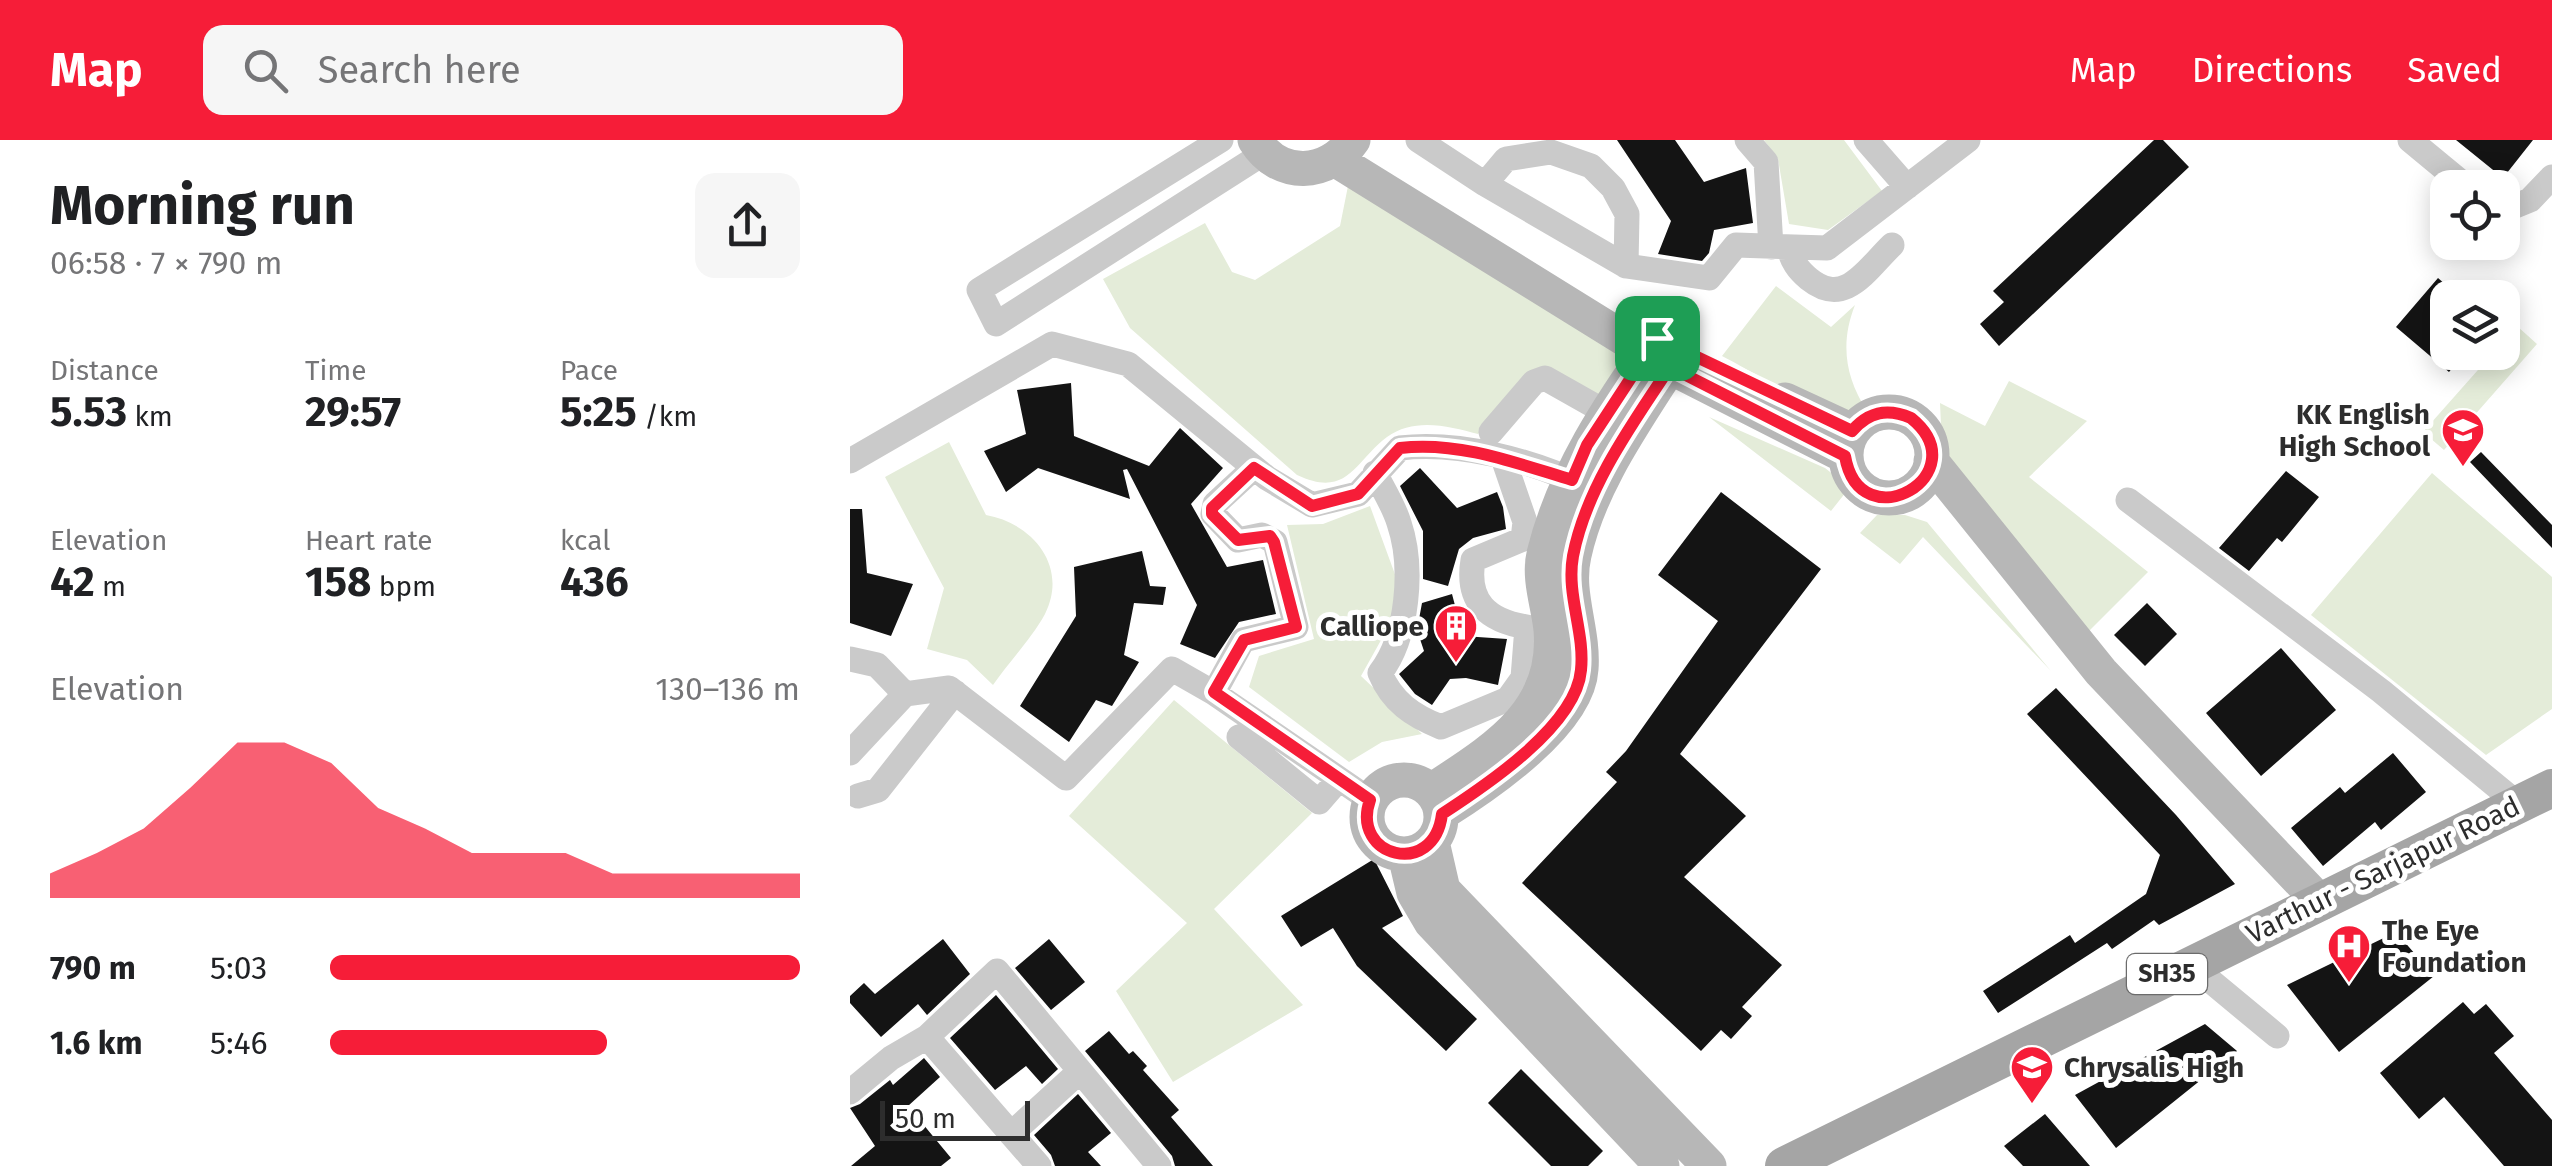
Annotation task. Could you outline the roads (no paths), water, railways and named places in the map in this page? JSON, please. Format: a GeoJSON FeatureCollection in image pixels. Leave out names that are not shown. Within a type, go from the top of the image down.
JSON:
{"type":"FeatureCollection","features":[{"type":"Feature","properties":{"kind":"main road","name":"Varthur - Sarjapur Road"},"geometry":{"type":"LineString","coordinates":[[1784,1166],[2189,963],[2552,788]]}},
{"type":"Feature","properties":{"kind":"street"},"geometry":{"type":"LineString","coordinates":[[1221,140],[980,290],[996,324],[1260,146],[1282,165],[1304,170],[1347,147],[1663,353],[1849,443]]}},
{"type":"Feature","properties":{"kind":"street"},"geometry":{"type":"LineString","coordinates":[[1418,140],[1626,266],[1709,278],[1736,245],[1827,248],[1968,140]]}},
{"type":"Feature","properties":{"kind":"street"},"geometry":{"type":"LineString","coordinates":[[1747,140],[1766,162],[1779,247],[1822,290],[1835,292],[1846,288],[1892,246]]}},
{"type":"Feature","properties":{"kind":"street"},"geometry":{"type":"LineString","coordinates":[[1866,140],[1907,187]]}},
{"type":"Feature","properties":{"kind":"street"},"geometry":{"type":"LineString","coordinates":[[2410,140],[2446,170]]}},
{"type":"Feature","properties":{"kind":"street"},"geometry":{"type":"LineString","coordinates":[[1485,184],[1506,159],[1551,152],[1591,166],[1613,188],[1626,214],[1626,266]]}},
{"type":"Feature","properties":{"kind":"street"},"geometry":{"type":"LineString","coordinates":[[2520,205],[2530,200],[2552,177]]}},
{"type":"Feature","properties":{"kind":"street"},"geometry":{"type":"LineString","coordinates":[[850,462],[1052,344],[1128,364],[1254,468],[1312,506],[1358,494],[1400,448],[1426,445],[1503,458],[1584,485]]}},
{"type":"Feature","properties":{"kind":"street"},"geometry":{"type":"LineString","coordinates":[[1584,485],[1608,413],[1663,353]]}},
{"type":"Feature","properties":{"kind":"street"},"geometry":{"type":"LineString","coordinates":[[1662,1166],[1635,1116],[1443,890],[1427,825],[1414,781],[1393,781],[1376,792],[1366,810],[1369,832],[1383,848],[1427,825],[1539,700],[1552,670],[1542,562],[1550,531],[1584,485],[1663,353]]}},
{"type":"Feature","properties":{"kind":"street"},"geometry":{"type":"LineString","coordinates":[[1492,432],[1534,382],[1545,378],[1608,413]]}},
{"type":"Feature","properties":{"kind":"street"},"geometry":{"type":"LineString","coordinates":[[1926,472],[1896,498],[1872,494],[1852,479],[1849,443],[1873,414],[1886,412],[1909,417],[1927,434],[1926,472],[2085,685],[2309,908]]}},
{"type":"Feature","properties":{"kind":"street"},"geometry":{"type":"LineString","coordinates":[[1375,473],[1400,524],[1406,580],[1393,656],[1380,674],[1387,690],[1416,717],[1441,727],[1508,698],[1523,678],[1527,627],[1499,623],[1480,606],[1470,580],[1474,560],[1523,539],[1525,522],[1503,458]]}},
{"type":"Feature","properties":{"kind":"street"},"geometry":{"type":"LineString","coordinates":[[1214,692],[1244,640],[1296,627],[1270,536],[1238,540],[1212,514],[1214,504],[1254,468]]}},
{"type":"Feature","properties":{"kind":"street"},"geometry":{"type":"LineString","coordinates":[[2128,500],[2380,691],[2518,804]]}},
{"type":"Feature","properties":{"kind":"street"},"geometry":{"type":"LineString","coordinates":[[850,659],[877,665],[905,694]]}},
{"type":"Feature","properties":{"kind":"street"},"geometry":{"type":"LineString","coordinates":[[850,753],[905,694],[950,688],[1066,778],[1172,669],[1214,692],[1370,800]]}},
{"type":"Feature","properties":{"kind":"street"},"geometry":{"type":"LineString","coordinates":[[858,796],[878,790],[955,692]]}},
{"type":"Feature","properties":{"kind":"street"},"geometry":{"type":"LineString","coordinates":[[1239,738],[1319,802],[1339,778]]}},
{"type":"Feature","properties":{"kind":"street"},"geometry":{"type":"LineString","coordinates":[[2189,963],[2277,1036]]}},
{"type":"Feature","properties":{"kind":"street"},"geometry":{"type":"LineString","coordinates":[[850,1092],[891,1058],[927,1037],[997,971],[1159,1166]]}},
{"type":"Feature","properties":{"kind":"street"},"geometry":{"type":"LineString","coordinates":[[927,1037],[1039,1166]]}},
{"type":"Feature","properties":{"kind":"street"},"geometry":{"type":"LineString","coordinates":[[1011,1134],[1080,1071]]}},
{"type":"Feature","properties":{"kind":"street"},"geometry":{"type":"LineString","coordinates":[[1635,1116],[1709,1166]]}},
{"type":"Feature","properties":{"kind":"place","name":"KK English High School"},"geometry":{"type":"Point","coordinates":[2463,468]}},
{"type":"Feature","properties":{"kind":"place","name":"Calliope"},"geometry":{"type":"Point","coordinates":[1456,664]}},
{"type":"Feature","properties":{"kind":"place","name":"The Eye Foundation"},"geometry":{"type":"Point","coordinates":[2349,984]}},
{"type":"Feature","properties":{"kind":"place","name":"Chrysalis High"},"geometry":{"type":"Point","coordinates":[2032,1105]}}]}
